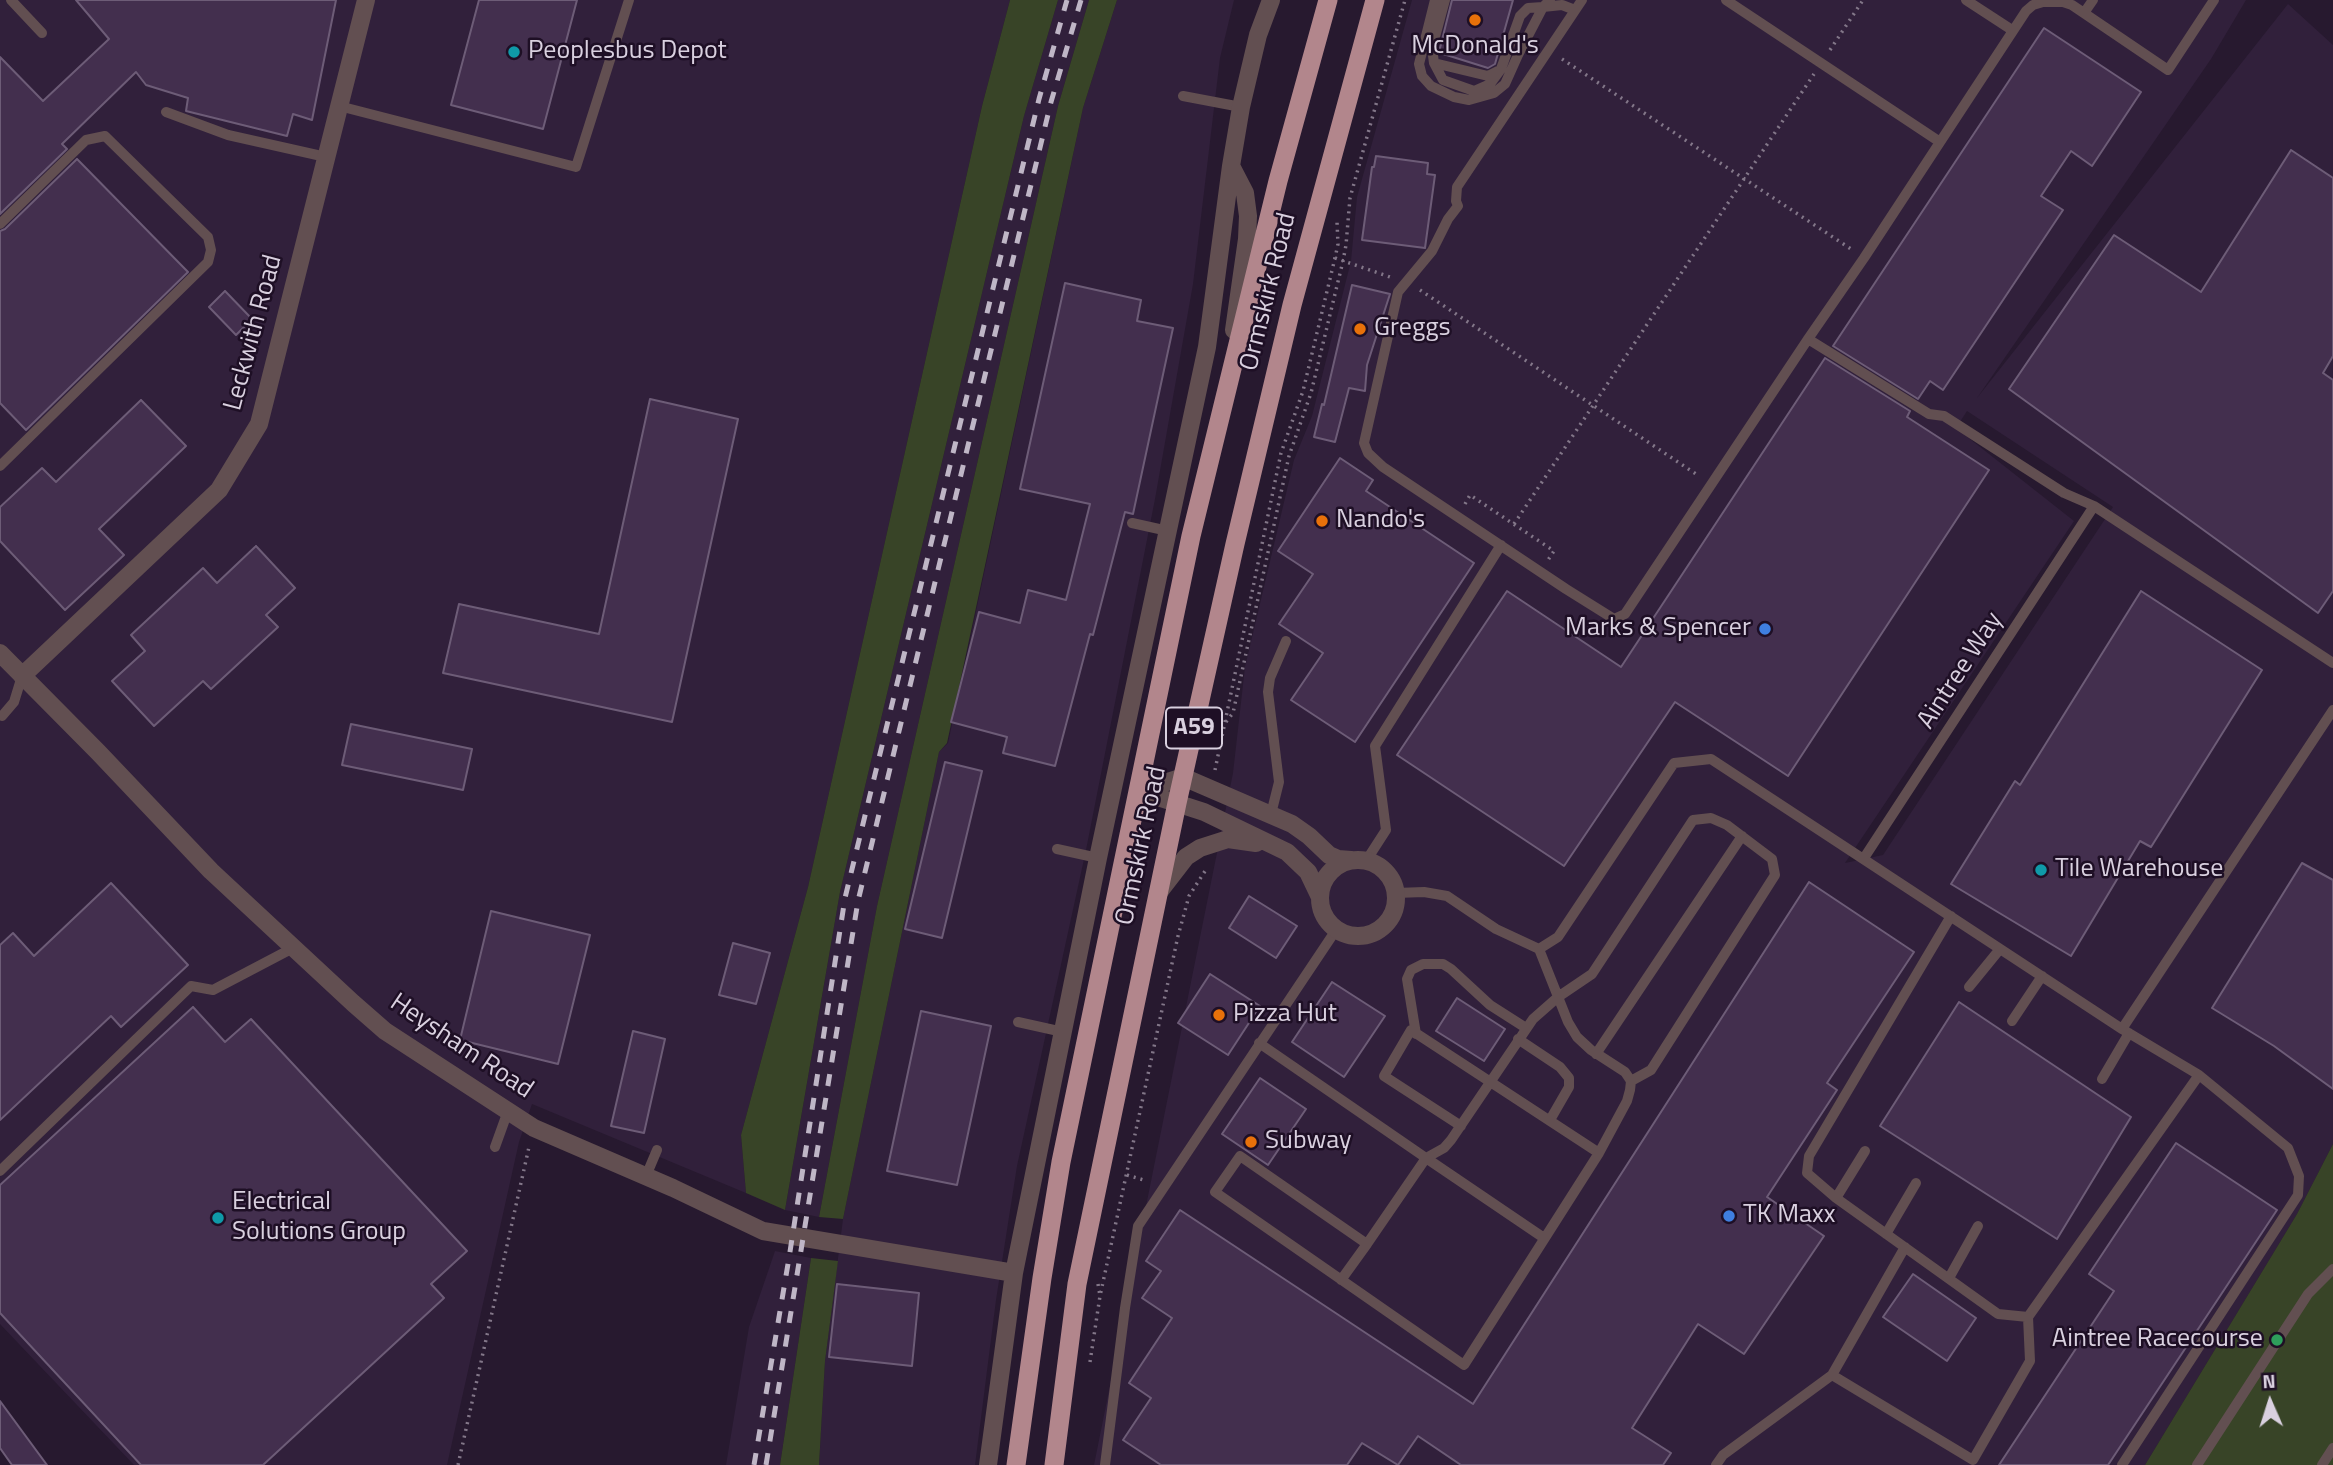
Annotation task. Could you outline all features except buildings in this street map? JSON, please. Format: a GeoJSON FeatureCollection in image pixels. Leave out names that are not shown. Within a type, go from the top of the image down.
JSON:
{"type":"FeatureCollection","features":[{"type":"Feature","properties":{"kind":"highway","name":"Ormskirk Road"},"geometry":{"type":"LineString","coordinates":[[1054,1465],[1077,1284],[1177,803],[1292,305],[1375,0]]}},
{"type":"Feature","properties":{"kind":"highway","name":"Ormskirk Road"},"geometry":{"type":"LineString","coordinates":[[1016,1465],[1042,1278],[1062,1162],[1191,536],[1278,181],[1326,8]]}},
{"type":"Feature","properties":{"kind":"street","name":"Leckwith Road"},"geometry":{"type":"LineString","coordinates":[[22,676],[219,490],[259,424],[366,0]]}},
{"type":"Feature","properties":{"kind":"street"},"geometry":{"type":"LineString","coordinates":[[988,1465],[1014,1273],[1098,858],[1207,347],[1241,107],[1258,35],[1270,0]]}},
{"type":"Feature","properties":{"kind":"street"},"geometry":{"type":"LineString","coordinates":[[1223,403],[1248,216],[1245,193],[1231,166]]}},
{"type":"Feature","properties":{"kind":"street","name":"Heysham Road"},"geometry":{"type":"LineString","coordinates":[[0,653],[211,871],[385,1031],[534,1128],[646,1176],[763,1231],[1014,1273]]}},
{"type":"Feature","properties":{"kind":"street"},"geometry":{"type":"LineString","coordinates":[[1183,776],[1292,824],[1309,835],[1329,855],[1377,865],[1393,882],[1396,893],[1391,918],[1383,927],[1360,936],[1347,935],[1336,930],[1323,914],[1319,895],[1308,872],[1287,852],[1204,812],[1139,791],[1183,776]]}},
{"type":"Feature","properties":{"kind":"street"},"geometry":{"type":"LineString","coordinates":[[1158,893],[1186,857],[1200,848],[1228,839],[1247,841],[1287,852]]}},
{"type":"Feature","properties":{"kind":"street"},"geometry":{"type":"LineString","coordinates":[[1319,895],[1329,872],[1339,864],[1359,860]]}},
{"type":"Feature","properties":{"kind":"lane"},"geometry":{"type":"LineString","coordinates":[[11,0],[42,33]]}},
{"type":"Feature","properties":{"kind":"lane"},"geometry":{"type":"LineString","coordinates":[[339,106],[576,167],[629,0]]}},
{"type":"Feature","properties":{"kind":"lane"},"geometry":{"type":"LineString","coordinates":[[1326,8],[1341,0]]}},
{"type":"Feature","properties":{"kind":"lane"},"geometry":{"type":"LineString","coordinates":[[1435,0],[1419,64],[1422,76],[1431,86],[1454,97],[1469,100],[1494,93],[1505,84],[1517,55],[1546,4]]}},
{"type":"Feature","properties":{"kind":"lane"},"geometry":{"type":"LineString","coordinates":[[1445,0],[1432,48],[1434,63],[1443,80],[1474,91],[1490,84],[1501,69],[1520,16],[1528,8],[1546,4],[1562,5],[1575,10]]}},
{"type":"Feature","properties":{"kind":"lane"},"geometry":{"type":"LineString","coordinates":[[1582,0],[1457,187],[1458,206],[1448,219],[1432,251],[1398,292],[1365,447],[1372,458],[1383,467],[1611,618],[1625,614],[2026,11],[2043,2],[2063,2],[2084,13],[2168,70],[2214,0]]}},
{"type":"Feature","properties":{"kind":"lane"},"geometry":{"type":"LineString","coordinates":[[1726,0],[1940,142]]}},
{"type":"Feature","properties":{"kind":"lane"},"geometry":{"type":"LineString","coordinates":[[1966,0],[2012,30]]}},
{"type":"Feature","properties":{"kind":"lane"},"geometry":{"type":"LineString","coordinates":[[2084,13],[2093,0]]}},
{"type":"Feature","properties":{"kind":"lane"},"geometry":{"type":"LineString","coordinates":[[1434,63],[1488,76],[1501,69]]}},
{"type":"Feature","properties":{"kind":"lane"},"geometry":{"type":"LineString","coordinates":[[1183,96],[1241,107]]}},
{"type":"Feature","properties":{"kind":"lane"},"geometry":{"type":"LineString","coordinates":[[166,112],[228,135],[326,157]]}},
{"type":"Feature","properties":{"kind":"lane"},"geometry":{"type":"LineString","coordinates":[[0,224],[86,140],[105,136],[208,237],[211,250],[208,262],[0,467]]}},
{"type":"Feature","properties":{"kind":"lane"},"geometry":{"type":"LineString","coordinates":[[1808,339],[1928,414],[1944,416],[2064,494],[2094,506],[2333,663]]}},
{"type":"Feature","properties":{"kind":"lane","name":"Aintree Way"},"geometry":{"type":"LineString","coordinates":[[1864,859],[2094,506]]}},
{"type":"Feature","properties":{"kind":"lane"},"geometry":{"type":"LineString","coordinates":[[1132,523],[1168,531]]}},
{"type":"Feature","properties":{"kind":"lane"},"geometry":{"type":"LineString","coordinates":[[1359,860],[1385,830],[1374,746],[1501,545]]}},
{"type":"Feature","properties":{"kind":"lane"},"geometry":{"type":"LineString","coordinates":[[1271,814],[1279,782],[1268,692],[1269,678],[1286,641]]}},
{"type":"Feature","properties":{"kind":"lane"},"geometry":{"type":"LineString","coordinates":[[2,716],[14,702],[22,676]]}},
{"type":"Feature","properties":{"kind":"lane"},"geometry":{"type":"LineString","coordinates":[[2102,1079],[2125,1031],[2333,710]]}},
{"type":"Feature","properties":{"kind":"lane"},"geometry":{"type":"LineString","coordinates":[[1539,949],[1558,937],[1675,763],[1711,759],[2125,1031],[2199,1075],[2288,1148],[2299,1176],[2298,1195],[2122,1465]]}},
{"type":"Feature","properties":{"kind":"lane"},"geometry":{"type":"LineString","coordinates":[[1342,1280],[1426,1158],[1444,1148],[1461,1126],[1533,1019],[1558,997],[1592,974],[1693,820],[1711,818],[1727,825],[1772,859],[1774,875],[1651,1070],[1631,1081]]}},
{"type":"Feature","properties":{"kind":"lane"},"geometry":{"type":"LineString","coordinates":[[1596,1054],[1742,836]]}},
{"type":"Feature","properties":{"kind":"lane"},"geometry":{"type":"LineString","coordinates":[[1057,849],[1098,858]]}},
{"type":"Feature","properties":{"kind":"lane"},"geometry":{"type":"LineString","coordinates":[[1367,1244],[1240,1156],[1215,1192],[1464,1364],[1599,1153],[1627,1101],[1631,1081],[1625,1072],[1596,1054],[1577,1037],[1567,1022],[1539,949],[1496,929],[1447,896],[1424,892],[1396,893]]}},
{"type":"Feature","properties":{"kind":"lane"},"geometry":{"type":"LineString","coordinates":[[1951,916],[1809,1156],[1807,1173],[1836,1198],[1998,1314],[2028,1318]]}},
{"type":"Feature","properties":{"kind":"lane"},"geometry":{"type":"LineString","coordinates":[[1105,1465],[1138,1226],[1336,930]]}},
{"type":"Feature","properties":{"kind":"lane"},"geometry":{"type":"LineString","coordinates":[[0,1171],[191,986],[213,990],[293,948]]}},
{"type":"Feature","properties":{"kind":"lane"},"geometry":{"type":"LineString","coordinates":[[1969,987],[2000,949]]}},
{"type":"Feature","properties":{"kind":"lane"},"geometry":{"type":"LineString","coordinates":[[1416,1034],[1407,979],[1411,970],[1423,964],[1443,964],[1490,1005],[1526,1028]]}},
{"type":"Feature","properties":{"kind":"lane"},"geometry":{"type":"LineString","coordinates":[[2012,1021],[2042,976]]}},
{"type":"Feature","properties":{"kind":"lane"},"geometry":{"type":"LineString","coordinates":[[1018,1021],[1063,1032]]}},
{"type":"Feature","properties":{"kind":"lane"},"geometry":{"type":"LineString","coordinates":[[1461,1126],[1384,1076],[1411,1031],[1599,1153]]}},
{"type":"Feature","properties":{"kind":"lane"},"geometry":{"type":"LineString","coordinates":[[1518,1040],[1560,1067],[1569,1078],[1569,1087],[1550,1121]]}},
{"type":"Feature","properties":{"kind":"lane"},"geometry":{"type":"LineString","coordinates":[[1259,1043],[1544,1238]]}},
{"type":"Feature","properties":{"kind":"lane"},"geometry":{"type":"LineString","coordinates":[[1832,1375],[1973,1460],[2030,1361],[2028,1318],[2199,1075]]}},
{"type":"Feature","properties":{"kind":"lane"},"geometry":{"type":"LineString","coordinates":[[495,1147],[508,1111]]}},
{"type":"Feature","properties":{"kind":"lane"},"geometry":{"type":"LineString","coordinates":[[646,1176],[657,1150]]}},
{"type":"Feature","properties":{"kind":"lane"},"geometry":{"type":"LineString","coordinates":[[1836,1198],[1865,1151]]}},
{"type":"Feature","properties":{"kind":"lane"},"geometry":{"type":"LineString","coordinates":[[1886,1234],[1916,1183]]}},
{"type":"Feature","properties":{"kind":"lane"},"geometry":{"type":"LineString","coordinates":[[1949,1278],[1978,1226]]}},
{"type":"Feature","properties":{"kind":"lane"},"geometry":{"type":"LineString","coordinates":[[1716,1465],[1723,1455],[1832,1375],[1905,1247]]}},
{"type":"Feature","properties":{"kind":"lane"},"geometry":{"type":"LineString","coordinates":[[2197,1465],[2308,1294],[2333,1269]]}},
{"type":"Feature","properties":{"kind":"lane"},"geometry":{"type":"LineString","coordinates":[[2322,1465],[2333,1448]]}},
{"type":"Feature","properties":{"kind":"path"},"geometry":{"type":"LineString","coordinates":[[1337,220],[1338,244],[1335,258],[1303,391],[1281,453],[1224,724],[1233,713],[1289,456],[1311,393],[1343,261],[1350,198],[1405,0]]}},
{"type":"Feature","properties":{"kind":"path"},"geometry":{"type":"LineString","coordinates":[[1514,524],[1863,0]]}},
{"type":"Feature","properties":{"kind":"path"},"geometry":{"type":"LineString","coordinates":[[1548,50],[1864,258]]}},
{"type":"Feature","properties":{"kind":"path"},"geometry":{"type":"LineString","coordinates":[[1335,258],[1405,282],[1711,485]]}},
{"type":"Feature","properties":{"kind":"path"},"geometry":{"type":"LineString","coordinates":[[1100,1296],[1189,896],[1209,866],[1200,848]]}},
{"type":"Feature","properties":{"kind":"path"},"geometry":{"type":"LineString","coordinates":[[458,1465],[534,1128]]}},
{"type":"Feature","properties":{"kind":"path"},"geometry":{"type":"LineString","coordinates":[[1127,1175],[1148,1180],[1144,1189],[1156,1199]]}},
{"type":"Feature","properties":{"kind":"shaded area"},"geometry":{"type":"Polygon","coordinates":[[[0,0],[1010,0],[982,106],[808,887],[741,1135],[746,1193],[532,1104],[519,1142],[447,1465],[134,1465],[0,1324],[0,0]]]}},
{"type":"Feature","properties":{"kind":"shaded area"},"geometry":{"type":"Polygon","coordinates":[[[1058,0],[1089,0],[1058,106],[877,906],[819,1217],[785,1210],[840,892],[1024,116],[1058,0]]]}},
{"type":"Feature","properties":{"kind":"shaded area"},"geometry":{"type":"Polygon","coordinates":[[[1117,0],[1234,0],[1220,58],[1193,284],[1155,499],[1086,850],[1017,1166],[996,1300],[975,1465],[819,1465],[825,1361],[843,1219],[939,752],[948,743],[1083,108],[1117,0]]]}},
{"type":"Feature","properties":{"kind":"shaded area"},"geometry":{"type":"Polygon","coordinates":[[[1412,0],[2246,0],[2211,59],[1977,398],[2288,4],[2333,45],[2333,1144],[2297,1214],[2145,1465],[1094,1465],[1233,773],[1245,667],[1294,460],[1312,416],[1351,261],[1357,197],[1412,0]],[[1967,411],[1956,428],[2074,521],[1845,863],[1883,855],[2113,507],[1967,411]]]}},
{"type":"Feature","properties":{"kind":"shaded area"},"geometry":{"type":"Polygon","coordinates":[[[775,1251],[811,1258],[780,1465],[726,1465],[749,1327],[775,1251]]]}},
{"type":"Feature","properties":{"kind":"green space"},"geometry":{"type":"Polygon","coordinates":[[[1010,0],[1058,0],[1024,116],[840,892],[785,1210],[746,1193],[741,1135],[808,887],[982,106],[1010,0]]]}},
{"type":"Feature","properties":{"kind":"green space"},"geometry":{"type":"Polygon","coordinates":[[[1089,0],[1117,0],[1083,108],[947,743],[939,752],[843,1219],[819,1217],[877,906],[1058,106],[1089,0]]]}},
{"type":"Feature","properties":{"kind":"green space","name":"Aintree Racecourse"},"geometry":{"type":"Polygon","coordinates":[[[2333,1144],[2333,1465],[2145,1465],[2297,1214],[2333,1144]]]}},
{"type":"Feature","properties":{"kind":"green space"},"geometry":{"type":"Polygon","coordinates":[[[811,1258],[838,1261],[825,1361],[819,1465],[780,1465],[811,1258]]]}},
{"type":"Feature","properties":{"kind":"railway"},"geometry":{"type":"LineString","coordinates":[[754,1465],[845,898],[1039,99],[1067,0]]}},
{"type":"Feature","properties":{"kind":"railway"},"geometry":{"type":"LineString","coordinates":[[766,1465],[858,901],[1051,102],[1081,0]]}},
{"type":"Feature","properties":{"kind":"place","name":"McDonald's"},"geometry":{"type":"Point","coordinates":[1475,20]}},
{"type":"Feature","properties":{"kind":"place","name":"Peoplesbus Depot"},"geometry":{"type":"Point","coordinates":[514,52]}},
{"type":"Feature","properties":{"kind":"place","name":"Greggs"},"geometry":{"type":"Point","coordinates":[1360,329]}},
{"type":"Feature","properties":{"kind":"place","name":"Nando's"},"geometry":{"type":"Point","coordinates":[1322,521]}},
{"type":"Feature","properties":{"kind":"place","name":"Marks & Spencer"},"geometry":{"type":"Point","coordinates":[1765,629]}},
{"type":"Feature","properties":{"kind":"place","name":"Tile Warehouse"},"geometry":{"type":"Point","coordinates":[2041,870]}},
{"type":"Feature","properties":{"kind":"place","name":"Pizza Hut"},"geometry":{"type":"Point","coordinates":[1219,1015]}},
{"type":"Feature","properties":{"kind":"place","name":"Subway"},"geometry":{"type":"Point","coordinates":[1251,1142]}},
{"type":"Feature","properties":{"kind":"place","name":"TK Maxx"},"geometry":{"type":"Point","coordinates":[1729,1216]}},
{"type":"Feature","properties":{"kind":"place","name":"Electrical Solutions Group"},"geometry":{"type":"Point","coordinates":[218,1218]}},
{"type":"Feature","properties":{"kind":"place","name":"Aintree Racecourse"},"geometry":{"type":"Point","coordinates":[2277,1340]}}]}
